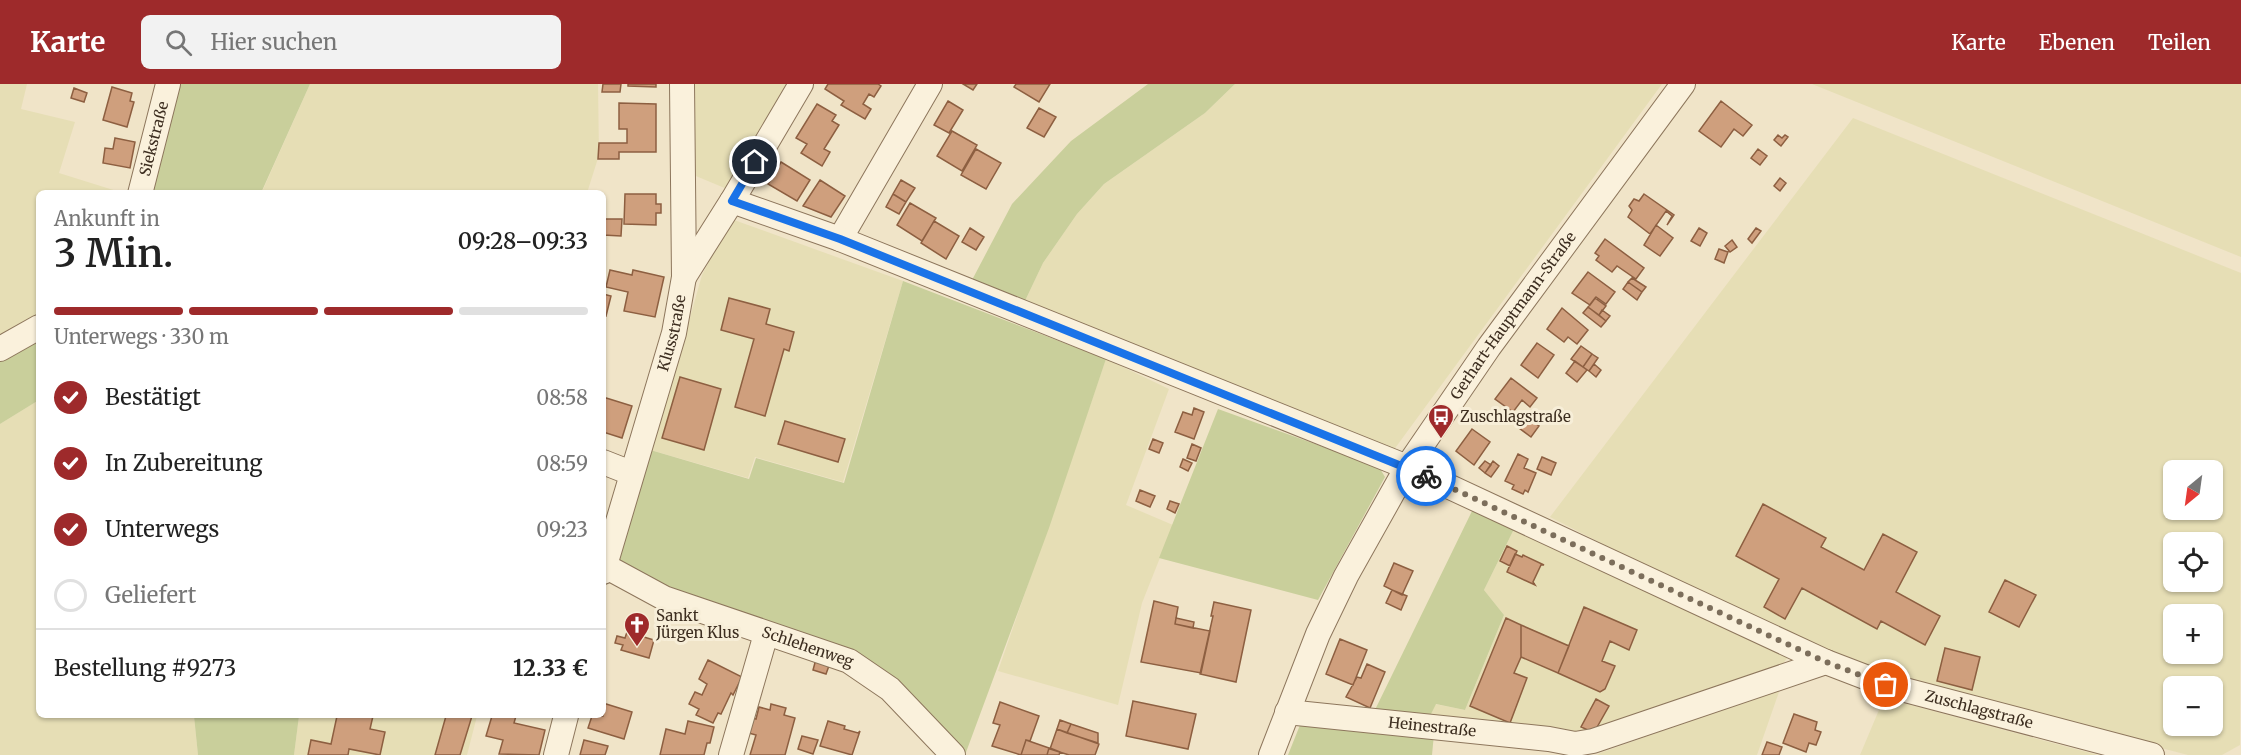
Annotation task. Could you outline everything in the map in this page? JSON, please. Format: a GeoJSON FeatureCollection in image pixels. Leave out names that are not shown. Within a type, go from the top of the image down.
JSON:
{"type":"FeatureCollection","features":[{"type":"Feature","properties":{"kind":"street","name":"Siekstraße"},"geometry":{"type":"LineString","coordinates":[[141,190],[168,84]]}},
{"type":"Feature","properties":{"kind":"street","name":"Klusstraße"},"geometry":{"type":"LineString","coordinates":[[606,562],[674,333],[684,277],[682,84]]}},
{"type":"Feature","properties":{"kind":"street"},"geometry":{"type":"LineString","coordinates":[[684,277],[801,84]]}},
{"type":"Feature","properties":{"kind":"street"},"geometry":{"type":"LineString","coordinates":[[840,239],[930,84]]}},
{"type":"Feature","properties":{"kind":"street","name":"Gerhart-Hauptmann-Straße"},"geometry":{"type":"LineString","coordinates":[[1271,755],[1318,634],[1346,576],[1407,467],[1489,347],[1683,84]]}},
{"type":"Feature","properties":{"kind":"street","name":"Zuschlagstraße"},"geometry":{"type":"LineString","coordinates":[[732,201],[840,239],[1407,467],[1826,662],[1886,685],[2152,755]]}},
{"type":"Feature","properties":{"kind":"street"},"geometry":{"type":"LineString","coordinates":[[0,350],[36,329]]}},
{"type":"Feature","properties":{"kind":"street"},"geometry":{"type":"LineString","coordinates":[[606,463],[631,473]]}},
{"type":"Feature","properties":{"kind":"street","name":"Schlehenweg"},"geometry":{"type":"LineString","coordinates":[[606,570],[664,598],[849,661],[890,689],[953,755]]}},
{"type":"Feature","properties":{"kind":"street"},"geometry":{"type":"LineString","coordinates":[[731,755],[766,634]]}},
{"type":"Feature","properties":{"kind":"street","name":"Heinestraße"},"geometry":{"type":"LineString","coordinates":[[1287,712],[1549,739],[1574,750],[1593,741],[1826,662]]}},
{"type":"Feature","properties":{"kind":"street"},"geometry":{"type":"LineString","coordinates":[[556,755],[565,718]]}},
{"type":"Feature","properties":{"kind":"shaded area"},"geometry":{"type":"Polygon","coordinates":[[[0,84],[27,84],[21,109],[75,122],[59,173],[113,190],[36,190],[36,319],[0,340],[0,84]]]}},
{"type":"Feature","properties":{"kind":"shaded area"},"geometry":{"type":"Polygon","coordinates":[[[310,84],[598,84],[599,155],[588,190],[263,190],[310,84]]]}},
{"type":"Feature","properties":{"kind":"shaded area"},"geometry":{"type":"Polygon","coordinates":[[[692,84],[792,84],[727,189],[691,174],[692,84]]]}},
{"type":"Feature","properties":{"kind":"shaded area"},"geometry":{"type":"Polygon","coordinates":[[[1235,84],[1662,84],[1393,451],[1024,303],[1043,263],[1077,214],[1104,184],[1205,113],[1235,84]]]}},
{"type":"Feature","properties":{"kind":"shaded area"},"geometry":{"type":"Polygon","coordinates":[[[1812,84],[2241,84],[2241,257],[1812,84]]]}},
{"type":"Feature","properties":{"kind":"shaded area"},"geometry":{"type":"Polygon","coordinates":[[[1853,118],[2241,273],[2240,745],[2222,755],[2188,755],[1884,676],[1685,586],[1550,517],[1853,118]]]}},
{"type":"Feature","properties":{"kind":"shaded area"},"geometry":{"type":"Polygon","coordinates":[[[734,220],[903,281],[843,482],[755,457],[748,478],[647,449],[684,339],[702,275],[724,232],[734,220]]]}},
{"type":"Feature","properties":{"kind":"shaded area"},"geometry":{"type":"Polygon","coordinates":[[[1106,359],[1169,389],[1126,505],[1173,525],[1142,603],[1118,705],[998,671],[1106,359]]]}},
{"type":"Feature","properties":{"kind":"shaded area"},"geometry":{"type":"Polygon","coordinates":[[[36,402],[36,718],[194,718],[198,755],[0,755],[0,424],[36,402]]]}},
{"type":"Feature","properties":{"kind":"shaded area"},"geometry":{"type":"Polygon","coordinates":[[[1515,527],[1788,657],[1778,670],[1596,734],[1427,722],[1435,704],[1465,710],[1504,615],[1484,590],[1515,527]]]}},
{"type":"Feature","properties":{"kind":"shaded area"},"geometry":{"type":"Polygon","coordinates":[[[1780,689],[1757,755],[1597,755],[1600,753],[1780,689]]]}},
{"type":"Feature","properties":{"kind":"shaded area"},"geometry":{"type":"Polygon","coordinates":[[[1884,698],[2098,755],[1860,755],[1884,698]]]}},
{"type":"Feature","properties":{"kind":"shaded area"},"geometry":{"type":"Polygon","coordinates":[[[299,718],[476,718],[467,755],[294,755],[299,718]]]}},
{"type":"Feature","properties":{"kind":"green space"},"geometry":{"type":"Polygon","coordinates":[[[179,84],[310,84],[262,190],[151,190],[179,84]]]}},
{"type":"Feature","properties":{"kind":"green space"},"geometry":{"type":"Polygon","coordinates":[[[1148,84],[1235,84],[1205,113],[1104,184],[1077,214],[1043,263],[1024,303],[971,282],[1012,204],[1071,141],[1148,84]]]}},
{"type":"Feature","properties":{"kind":"green space"},"geometry":{"type":"Polygon","coordinates":[[[903,281],[1106,359],[1049,528],[965,755],[962,755],[893,686],[612,563],[647,449],[749,479],[756,458],[844,483],[903,281]]]}},
{"type":"Feature","properties":{"kind":"green space"},"geometry":{"type":"Polygon","coordinates":[[[36,338],[36,402],[0,424],[0,357],[36,338]]]}},
{"type":"Feature","properties":{"kind":"green space"},"geometry":{"type":"Polygon","coordinates":[[[1218,409],[1379,467],[1385,477],[1318,600],[1159,558],[1218,409]]]}},
{"type":"Feature","properties":{"kind":"green space"},"geometry":{"type":"Polygon","coordinates":[[[1473,509],[1515,527],[1484,590],[1504,615],[1465,710],[1436,704],[1427,722],[1372,716],[1473,509]]]}},
{"type":"Feature","properties":{"kind":"green space"},"geometry":{"type":"Polygon","coordinates":[[[194,718],[299,718],[294,755],[198,755],[194,718]]]}},
{"type":"Feature","properties":{"kind":"green space"},"geometry":{"type":"Polygon","coordinates":[[[1300,725],[1434,734],[1432,755],[1288,755],[1300,725]]]}},
{"type":"Feature","properties":{"kind":"building"},"geometry":{"type":"Polygon","coordinates":[[[603,84],[621,84],[620,92],[602,92],[603,84]]]}},
{"type":"Feature","properties":{"kind":"building"},"geometry":{"type":"Polygon","coordinates":[[[628,84],[656,84],[656,87],[628,86],[628,84]]]}},
{"type":"Feature","properties":{"kind":"building"},"geometry":{"type":"Polygon","coordinates":[[[828,84],[878,84],[881,86],[874,97],[869,94],[863,104],[871,109],[865,119],[841,105],[844,101],[825,89],[828,84]]]}},
{"type":"Feature","properties":{"kind":"building"},"geometry":{"type":"Polygon","coordinates":[[[963,84],[977,84],[973,90],[963,84]]]}},
{"type":"Feature","properties":{"kind":"building"},"geometry":{"type":"Polygon","coordinates":[[[1016,84],[1050,84],[1039,102],[1014,87],[1016,84]]]}},
{"type":"Feature","properties":{"kind":"building"},"geometry":{"type":"Polygon","coordinates":[[[112,87],[132,93],[130,101],[134,102],[127,127],[103,120],[112,87]]]}},
{"type":"Feature","properties":{"kind":"building"},"geometry":{"type":"Polygon","coordinates":[[[74,88],[87,93],[84,102],[71,98],[74,88]]]}},
{"type":"Feature","properties":{"kind":"building"},"geometry":{"type":"Polygon","coordinates":[[[948,101],[963,110],[949,133],[934,125],[948,101]]]}},
{"type":"Feature","properties":{"kind":"building"},"geometry":{"type":"Polygon","coordinates":[[[1721,101],[1752,125],[1743,136],[1734,129],[1721,147],[1699,131],[1721,101]]]}},
{"type":"Feature","properties":{"kind":"building"},"geometry":{"type":"Polygon","coordinates":[[[619,103],[656,104],[656,152],[619,152],[619,159],[598,159],[599,143],[627,143],[627,129],[619,129],[619,103]]]}},
{"type":"Feature","properties":{"kind":"building"},"geometry":{"type":"Polygon","coordinates":[[[817,104],[836,115],[832,121],[839,125],[824,149],[830,152],[822,166],[801,153],[807,144],[796,138],[817,104]]]}},
{"type":"Feature","properties":{"kind":"building"},"geometry":{"type":"Polygon","coordinates":[[[1039,108],[1056,117],[1044,137],[1027,128],[1039,108]]]}},
{"type":"Feature","properties":{"kind":"building"},"geometry":{"type":"Polygon","coordinates":[[[952,131],[977,145],[962,171],[937,156],[952,131]]]}},
{"type":"Feature","properties":{"kind":"building"},"geometry":{"type":"Polygon","coordinates":[[[1778,135],[1782,138],[1785,135],[1788,137],[1781,146],[1774,140],[1778,135]]]}},
{"type":"Feature","properties":{"kind":"building"},"geometry":{"type":"Polygon","coordinates":[[[115,138],[135,142],[130,168],[103,163],[105,148],[113,149],[115,138]]]}},
{"type":"Feature","properties":{"kind":"building"},"geometry":{"type":"Polygon","coordinates":[[[976,149],[1001,163],[986,189],[961,175],[976,149]]]}},
{"type":"Feature","properties":{"kind":"building"},"geometry":{"type":"Polygon","coordinates":[[[1758,149],[1767,156],[1760,165],[1751,158],[1758,149]]]}},
{"type":"Feature","properties":{"kind":"building"},"geometry":{"type":"Polygon","coordinates":[[[781,162],[810,180],[797,201],[768,184],[781,162]]]}},
{"type":"Feature","properties":{"kind":"building"},"geometry":{"type":"Polygon","coordinates":[[[1780,178],[1786,183],[1780,191],[1774,186],[1780,178]]]}},
{"type":"Feature","properties":{"kind":"building"},"geometry":{"type":"Polygon","coordinates":[[[820,180],[845,196],[831,217],[803,206],[820,180]]]}},
{"type":"Feature","properties":{"kind":"building"},"geometry":{"type":"Polygon","coordinates":[[[901,180],[915,188],[906,202],[893,194],[901,180]]]}},
{"type":"Feature","properties":{"kind":"building"},"geometry":{"type":"Polygon","coordinates":[[[625,194],[656,194],[656,204],[661,204],[661,213],[656,213],[656,225],[624,224],[625,194]]]}},
{"type":"Feature","properties":{"kind":"building"},"geometry":{"type":"Polygon","coordinates":[[[893,194],[906,202],[899,214],[886,207],[893,194]]]}},
{"type":"Feature","properties":{"kind":"building"},"geometry":{"type":"Polygon","coordinates":[[[1644,194],[1674,215],[1667,225],[1672,216],[1666,211],[1650,234],[1628,217],[1632,210],[1629,206],[1634,199],[1639,201],[1644,194]]]}},
{"type":"Feature","properties":{"kind":"building"},"geometry":{"type":"Polygon","coordinates":[[[910,203],[936,218],[922,241],[897,225],[910,203]]]}},
{"type":"Feature","properties":{"kind":"building"},"geometry":{"type":"Polygon","coordinates":[[[606,219],[622,219],[621,236],[606,235],[606,219]]]}},
{"type":"Feature","properties":{"kind":"building"},"geometry":{"type":"Polygon","coordinates":[[[934,221],[959,236],[946,259],[921,243],[934,221]]]}},
{"type":"Feature","properties":{"kind":"building"},"geometry":{"type":"Polygon","coordinates":[[[1656,225],[1673,238],[1660,256],[1644,245],[1656,225]]]}},
{"type":"Feature","properties":{"kind":"building"},"geometry":{"type":"Polygon","coordinates":[[[970,228],[984,237],[976,250],[962,242],[970,228]]]}},
{"type":"Feature","properties":{"kind":"building"},"geometry":{"type":"Polygon","coordinates":[[[1699,228],[1707,233],[1700,246],[1691,241],[1699,228]]]}},
{"type":"Feature","properties":{"kind":"building"},"geometry":{"type":"Polygon","coordinates":[[[1756,228],[1761,231],[1752,243],[1748,239],[1756,228]]]}},
{"type":"Feature","properties":{"kind":"building"},"geometry":{"type":"Polygon","coordinates":[[[1605,239],[1644,268],[1636,279],[1617,266],[1612,272],[1596,260],[1599,256],[1595,253],[1605,239]]]}},
{"type":"Feature","properties":{"kind":"building"},"geometry":{"type":"Polygon","coordinates":[[[1732,240],[1737,247],[1730,252],[1725,246],[1732,240]]]}},
{"type":"Feature","properties":{"kind":"building"},"geometry":{"type":"Polygon","coordinates":[[[1719,249],[1728,252],[1724,263],[1715,259],[1719,249]]]}},
{"type":"Feature","properties":{"kind":"building"},"geometry":{"type":"Polygon","coordinates":[[[610,270],[632,275],[633,270],[664,277],[655,317],[624,311],[628,292],[606,287],[610,270]]]}},
{"type":"Feature","properties":{"kind":"building"},"geometry":{"type":"Polygon","coordinates":[[[1588,272],[1615,292],[1606,304],[1596,297],[1590,305],[1572,293],[1588,272]]]}},
{"type":"Feature","properties":{"kind":"building"},"geometry":{"type":"Polygon","coordinates":[[[1632,278],[1646,287],[1642,292],[1628,282],[1632,278]]]}},
{"type":"Feature","properties":{"kind":"building"},"geometry":{"type":"Polygon","coordinates":[[[1628,282],[1642,292],[1637,300],[1623,289],[1628,282]]]}},
{"type":"Feature","properties":{"kind":"building"},"geometry":{"type":"Polygon","coordinates":[[[606,295],[611,296],[606,316],[606,295]]]}},
{"type":"Feature","properties":{"kind":"building"},"geometry":{"type":"Polygon","coordinates":[[[729,298],[770,309],[766,324],[794,332],[789,351],[784,349],[765,416],[735,407],[754,339],[721,330],[729,298]]]}},
{"type":"Feature","properties":{"kind":"building"},"geometry":{"type":"Polygon","coordinates":[[[1595,298],[1606,306],[1599,315],[1588,307],[1595,298]]]}},
{"type":"Feature","properties":{"kind":"building"},"geometry":{"type":"Polygon","coordinates":[[[1588,307],[1606,321],[1601,327],[1583,313],[1588,307]]]}},
{"type":"Feature","properties":{"kind":"building"},"geometry":{"type":"Polygon","coordinates":[[[1562,308],[1588,330],[1577,344],[1568,337],[1564,342],[1547,329],[1562,308]]]}},
{"type":"Feature","properties":{"kind":"building"},"geometry":{"type":"Polygon","coordinates":[[[1602,310],[1610,316],[1606,321],[1599,315],[1602,310]]]}},
{"type":"Feature","properties":{"kind":"building"},"geometry":{"type":"Polygon","coordinates":[[[1537,343],[1554,355],[1538,378],[1521,365],[1537,343]]]}},
{"type":"Feature","properties":{"kind":"building"},"geometry":{"type":"Polygon","coordinates":[[[1581,346],[1592,354],[1583,367],[1571,359],[1581,346]]]}},
{"type":"Feature","properties":{"kind":"building"},"geometry":{"type":"Polygon","coordinates":[[[1592,354],[1598,358],[1589,371],[1583,367],[1592,354]]]}},
{"type":"Feature","properties":{"kind":"building"},"geometry":{"type":"Polygon","coordinates":[[[1575,361],[1587,370],[1577,382],[1566,373],[1575,361]]]}},
{"type":"Feature","properties":{"kind":"building"},"geometry":{"type":"Polygon","coordinates":[[[1594,364],[1601,370],[1596,377],[1589,371],[1594,364]]]}},
{"type":"Feature","properties":{"kind":"building"},"geometry":{"type":"Polygon","coordinates":[[[680,377],[721,389],[704,450],[662,438],[680,377]]]}},
{"type":"Feature","properties":{"kind":"building"},"geometry":{"type":"Polygon","coordinates":[[[1511,378],[1537,398],[1530,407],[1522,400],[1513,412],[1495,399],[1511,378]]]}},
{"type":"Feature","properties":{"kind":"building"},"geometry":{"type":"Polygon","coordinates":[[[606,398],[632,406],[622,438],[606,433],[606,398]]]}},
{"type":"Feature","properties":{"kind":"building"},"geometry":{"type":"Polygon","coordinates":[[[1194,408],[1204,412],[1194,439],[1175,432],[1183,412],[1192,415],[1194,408]]]}},
{"type":"Feature","properties":{"kind":"building"},"geometry":{"type":"Polygon","coordinates":[[[1523,414],[1539,426],[1531,437],[1515,425],[1523,414]]]}},
{"type":"Feature","properties":{"kind":"building"},"geometry":{"type":"Polygon","coordinates":[[[785,421],[845,439],[838,462],[778,444],[785,421]]]}},
{"type":"Feature","properties":{"kind":"building"},"geometry":{"type":"Polygon","coordinates":[[[1472,429],[1490,442],[1474,465],[1456,451],[1472,429]]]}},
{"type":"Feature","properties":{"kind":"building"},"geometry":{"type":"Polygon","coordinates":[[[1153,439],[1163,443],[1159,453],[1149,449],[1153,439]]]}},
{"type":"Feature","properties":{"kind":"building"},"geometry":{"type":"Polygon","coordinates":[[[1192,444],[1201,448],[1196,461],[1187,458],[1192,444]]]}},
{"type":"Feature","properties":{"kind":"building"},"geometry":{"type":"Polygon","coordinates":[[[1518,454],[1528,459],[1524,468],[1536,473],[1528,492],[1525,490],[1523,494],[1512,489],[1514,485],[1505,481],[1518,454]]]}},
{"type":"Feature","properties":{"kind":"building"},"geometry":{"type":"Polygon","coordinates":[[[1542,457],[1556,463],[1551,475],[1537,469],[1542,457]]]}},
{"type":"Feature","properties":{"kind":"building"},"geometry":{"type":"Polygon","coordinates":[[[1183,459],[1192,463],[1188,471],[1180,467],[1183,459]]]}},
{"type":"Feature","properties":{"kind":"building"},"geometry":{"type":"Polygon","coordinates":[[[1485,461],[1491,465],[1485,473],[1479,468],[1485,461]]]}},
{"type":"Feature","properties":{"kind":"building"},"geometry":{"type":"Polygon","coordinates":[[[1493,461],[1499,466],[1491,477],[1485,473],[1493,461]]]}},
{"type":"Feature","properties":{"kind":"building"},"geometry":{"type":"Polygon","coordinates":[[[1140,490],[1155,496],[1150,507],[1136,501],[1140,490]]]}},
{"type":"Feature","properties":{"kind":"building"},"geometry":{"type":"Polygon","coordinates":[[[1170,501],[1179,504],[1175,513],[1167,509],[1170,501]]]}},
{"type":"Feature","properties":{"kind":"building"},"geometry":{"type":"Polygon","coordinates":[[[1763,504],[1826,538],[1821,547],[1864,570],[1883,534],[1917,552],[1896,592],[1940,616],[1925,645],[1881,621],[1877,629],[1802,588],[1785,619],[1764,607],[1779,579],[1736,556],[1763,504]]]}},
{"type":"Feature","properties":{"kind":"building"},"geometry":{"type":"Polygon","coordinates":[[[1507,546],[1517,551],[1510,566],[1500,561],[1507,546]]]}},
{"type":"Feature","properties":{"kind":"building"},"geometry":{"type":"Polygon","coordinates":[[[1515,554],[1522,557],[1523,555],[1544,565],[1541,565],[1533,582],[1535,585],[1507,572],[1515,554]]]}},
{"type":"Feature","properties":{"kind":"building"},"geometry":{"type":"Polygon","coordinates":[[[1394,563],[1413,571],[1402,595],[1384,586],[1394,563]]]}},
{"type":"Feature","properties":{"kind":"building"},"geometry":{"type":"Polygon","coordinates":[[[2005,580],[2036,595],[2019,627],[1989,612],[2005,580]]]}},
{"type":"Feature","properties":{"kind":"building"},"geometry":{"type":"Polygon","coordinates":[[[1392,590],[1407,596],[1401,610],[1386,603],[1392,590]]]}},
{"type":"Feature","properties":{"kind":"building"},"geometry":{"type":"Polygon","coordinates":[[[1154,601],[1178,607],[1175,624],[1210,631],[1201,673],[1141,662],[1154,601]]]}},
{"type":"Feature","properties":{"kind":"building"},"geometry":{"type":"Polygon","coordinates":[[[1214,602],[1251,610],[1236,682],[1200,674],[1214,602]]]}},
{"type":"Feature","properties":{"kind":"building"},"geometry":{"type":"Polygon","coordinates":[[[1584,607],[1637,630],[1629,650],[1610,641],[1602,661],[1615,666],[1605,689],[1600,692],[1558,673],[1584,607]]]}},
{"type":"Feature","properties":{"kind":"building"},"geometry":{"type":"Polygon","coordinates":[[[1176,618],[1194,622],[1193,628],[1175,624],[1176,618]]]}},
{"type":"Feature","properties":{"kind":"building"},"geometry":{"type":"Polygon","coordinates":[[[1506,618],[1521,625],[1521,657],[1514,673],[1527,678],[1510,723],[1470,706],[1506,618]]]}},
{"type":"Feature","properties":{"kind":"building"},"geometry":{"type":"Polygon","coordinates":[[[1521,625],[1569,646],[1558,673],[1521,657],[1521,625]]]}},
{"type":"Feature","properties":{"kind":"building","name":"Sankt Jürgen Klus"},"geometry":{"type":"Polygon","coordinates":[[[627,632],[654,640],[649,658],[621,650],[623,645],[615,643],[617,636],[625,638],[627,632]]]}},
{"type":"Feature","properties":{"kind":"building"},"geometry":{"type":"Polygon","coordinates":[[[1340,639],[1367,650],[1353,685],[1326,674],[1340,639]]]}},
{"type":"Feature","properties":{"kind":"building"},"geometry":{"type":"Polygon","coordinates":[[[1945,648],[1980,657],[1972,690],[1937,681],[1945,648]]]}},
{"type":"Feature","properties":{"kind":"building"},"geometry":{"type":"Polygon","coordinates":[[[816,659],[830,663],[826,674],[813,670],[816,659]]]}},
{"type":"Feature","properties":{"kind":"building"},"geometry":{"type":"Polygon","coordinates":[[[708,660],[742,677],[733,695],[731,693],[721,714],[718,713],[713,723],[696,715],[699,709],[689,704],[695,692],[702,695],[707,684],[699,679],[708,660]]]}},
{"type":"Feature","properties":{"kind":"building"},"geometry":{"type":"Polygon","coordinates":[[[1367,664],[1385,672],[1370,708],[1346,697],[1357,677],[1361,678],[1367,664]]]}},
{"type":"Feature","properties":{"kind":"building"},"geometry":{"type":"Polygon","coordinates":[[[1596,699],[1609,706],[1596,729],[1590,731],[1581,727],[1596,699]]]}},
{"type":"Feature","properties":{"kind":"building"},"geometry":{"type":"Polygon","coordinates":[[[1133,701],[1196,714],[1188,749],[1126,736],[1133,701]]]}},
{"type":"Feature","properties":{"kind":"building"},"geometry":{"type":"Polygon","coordinates":[[[1000,702],[1039,716],[1030,741],[1026,740],[1021,755],[992,746],[1000,725],[993,723],[1000,702]]]}},
{"type":"Feature","properties":{"kind":"building"},"geometry":{"type":"Polygon","coordinates":[[[606,704],[632,712],[624,739],[588,728],[591,718],[606,718],[606,704]]]}},
{"type":"Feature","properties":{"kind":"building"},"geometry":{"type":"Polygon","coordinates":[[[771,704],[786,708],[784,715],[795,718],[785,755],[750,755],[756,735],[745,732],[749,717],[756,719],[759,707],[770,710],[771,704]]]}},
{"type":"Feature","properties":{"kind":"building"},"geometry":{"type":"Polygon","coordinates":[[[1794,714],[1817,722],[1815,730],[1821,732],[1816,745],[1809,743],[1806,752],[1783,743],[1794,714]]]}},
{"type":"Feature","properties":{"kind":"building"},"geometry":{"type":"Polygon","coordinates":[[[337,718],[373,718],[370,729],[385,732],[380,755],[349,749],[348,755],[308,755],[311,740],[331,744],[337,718]]]}},
{"type":"Feature","properties":{"kind":"building"},"geometry":{"type":"Polygon","coordinates":[[[445,718],[471,718],[460,755],[435,755],[445,718]]]}},
{"type":"Feature","properties":{"kind":"building"},"geometry":{"type":"Polygon","coordinates":[[[491,718],[515,718],[514,723],[545,730],[539,755],[499,754],[503,740],[486,736],[491,718]]]}},
{"type":"Feature","properties":{"kind":"building"},"geometry":{"type":"Polygon","coordinates":[[[1060,720],[1071,724],[1067,733],[1057,729],[1060,720]]]}},
{"type":"Feature","properties":{"kind":"building"},"geometry":{"type":"Polygon","coordinates":[[[688,721],[714,727],[704,755],[660,755],[666,729],[685,734],[688,721]]]}},
{"type":"Feature","properties":{"kind":"building"},"geometry":{"type":"Polygon","coordinates":[[[828,721],[845,726],[844,729],[858,733],[860,731],[852,755],[820,746],[828,721]]]}},
{"type":"Feature","properties":{"kind":"building"},"geometry":{"type":"Polygon","coordinates":[[[1071,724],[1098,733],[1098,743],[1067,733],[1071,724]]]}},
{"type":"Feature","properties":{"kind":"building"},"geometry":{"type":"Polygon","coordinates":[[[1057,729],[1099,744],[1095,755],[1069,755],[1050,749],[1057,729]]]}},
{"type":"Feature","properties":{"kind":"building"},"geometry":{"type":"Polygon","coordinates":[[[802,736],[818,740],[813,754],[798,749],[802,736]]]}},
{"type":"Feature","properties":{"kind":"building"},"geometry":{"type":"Polygon","coordinates":[[[584,740],[608,746],[605,755],[580,755],[584,740]]]}},
{"type":"Feature","properties":{"kind":"building"},"geometry":{"type":"Polygon","coordinates":[[[1026,740],[1049,748],[1047,755],[1021,755],[1026,740]]]}},
{"type":"Feature","properties":{"kind":"building"},"geometry":{"type":"Polygon","coordinates":[[[1767,742],[1782,747],[1779,755],[1762,755],[1767,742]]]}},
{"type":"Feature","properties":{"kind":"building"},"geometry":{"type":"Polygon","coordinates":[[[1049,748],[1060,752],[1059,755],[1047,755],[1049,748]]]}},
{"type":"Feature","properties":{"kind":"way so far"},"geometry":{"type":"LineString","coordinates":[[1426,476],[1826,662],[1886,685]]}},
{"type":"Feature","properties":{"kind":"place","name":"Zuschlagstraße"},"geometry":{"type":"Point","coordinates":[1441,440]}},
{"type":"Feature","properties":{"kind":"place","name":"Sankt Jürgen Klus"},"geometry":{"type":"Point","coordinates":[637,648]}},
{"type":"Feature","properties":{"kind":"route"},"geometry":{"type":"LineString","coordinates":[[755,162],[732,201],[840,239],[1426,476]]}}]}
